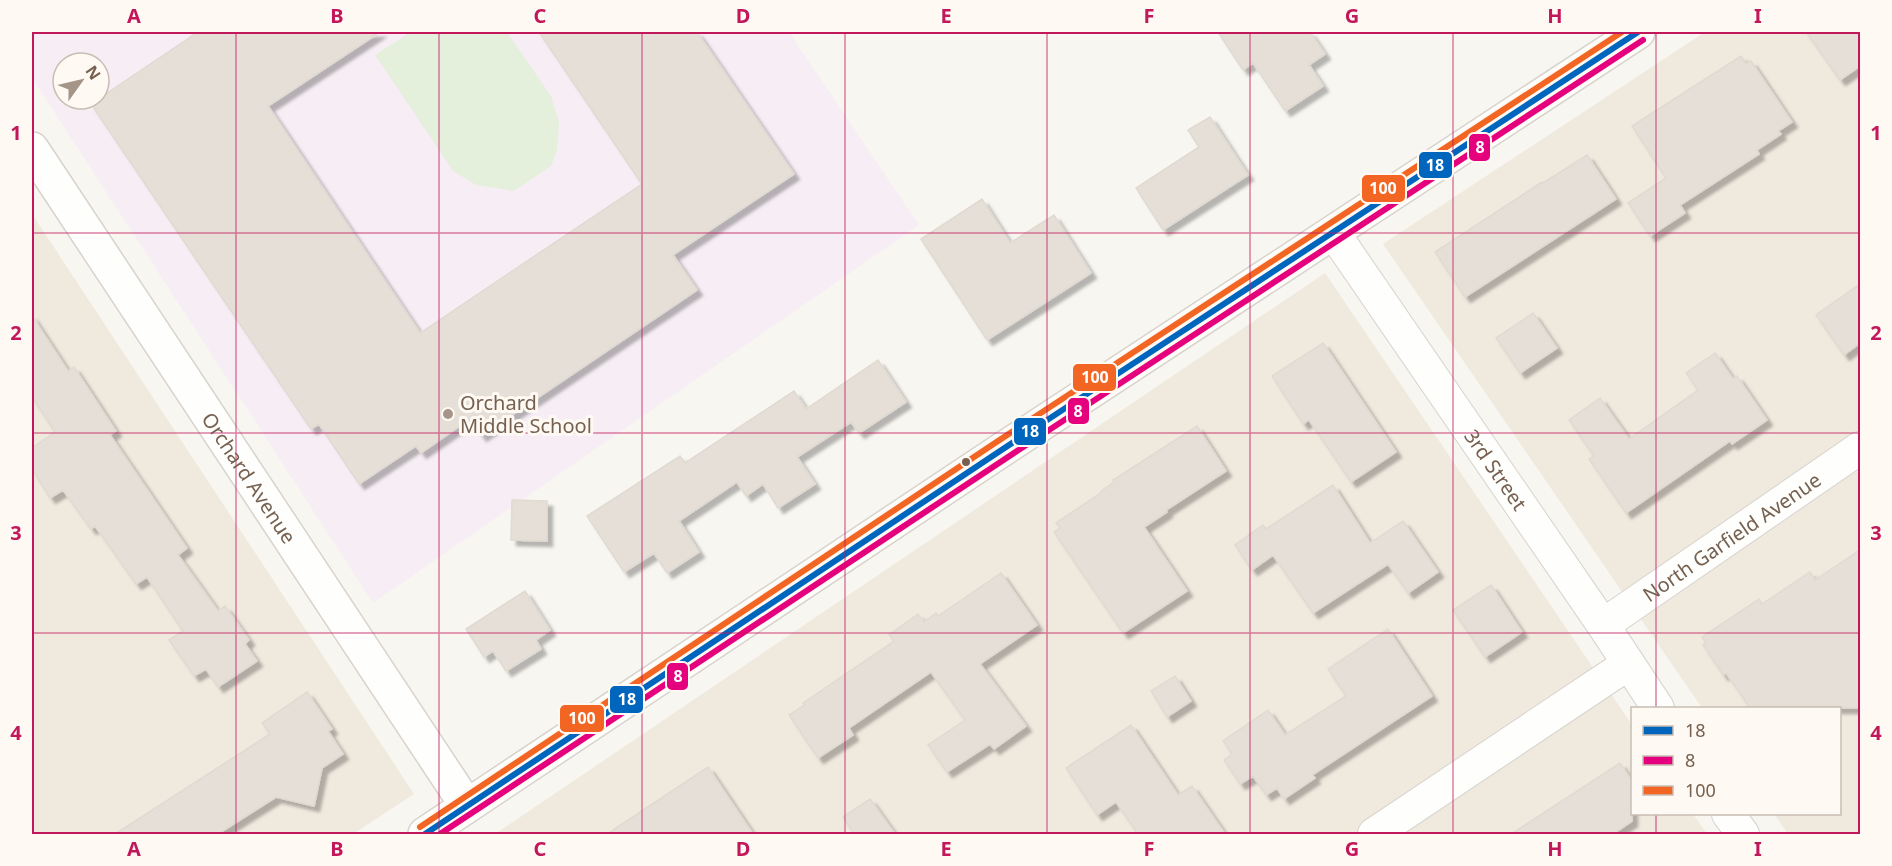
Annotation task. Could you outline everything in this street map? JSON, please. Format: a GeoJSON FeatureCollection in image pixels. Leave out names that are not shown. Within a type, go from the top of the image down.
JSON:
{"type":"FeatureCollection","features":[{"type":"Feature","properties":{"kind":"main road"},"geometry":{"type":"LineString","coordinates":[[425,834],[1638,32]]}},
{"type":"Feature","properties":{"kind":"main road","name":"Orchard Avenue"},"geometry":{"type":"LineString","coordinates":[[32,149],[467,806]]}},
{"type":"Feature","properties":{"kind":"street","name":"3rd Street"},"geometry":{"type":"LineString","coordinates":[[1333,232],[1657,707]]}},
{"type":"Feature","properties":{"kind":"street","name":"North Garfield Avenue"},"geometry":{"type":"LineString","coordinates":[[1603,625],[1860,448]]}},
{"type":"Feature","properties":{"kind":"street"},"geometry":{"type":"LineString","coordinates":[[1374,834],[1628,664]]}},
{"type":"Feature","properties":{"kind":"street"},"geometry":{"type":"LineString","coordinates":[[1729,815],[1743,834]]}},
{"type":"Feature","properties":{"kind":"shaded area","name":"Orchard Middle School"},"geometry":{"type":"Polygon","coordinates":[[[32,32],[789,32],[919,225],[373,603],[53,111],[111,111],[111,51],[51,51],[51,107],[32,78],[32,32]]]}},
{"type":"Feature","properties":{"kind":"shaded area"},"geometry":{"type":"Polygon","coordinates":[[[1705,32],[1860,32],[1860,834],[1788,834],[1775,815],[1841,815],[1841,707],[1701,707],[1383,244],[1705,32]]]}},
{"type":"Feature","properties":{"kind":"shaded area"},"geometry":{"type":"Polygon","coordinates":[[[32,214],[414,794],[353,834],[32,834],[32,214]]]}},
{"type":"Feature","properties":{"kind":"shaded area"},"geometry":{"type":"Polygon","coordinates":[[[1325,273],[1631,724],[1631,815],[1694,815],[1707,834],[495,834],[1325,273]]]}},
{"type":"Feature","properties":{"kind":"green space"},"geometry":{"type":"Polygon","coordinates":[[[411,32],[507,32],[551,96],[559,123],[557,150],[551,166],[514,191],[476,185],[453,171],[375,55],[411,32]]]}},
{"type":"Feature","properties":{"kind":"building"},"geometry":{"type":"Polygon","coordinates":[[[198,32],[380,32],[268,106],[420,333],[642,184],[539,32],[697,32],[794,174],[673,255],[697,290],[481,436],[470,419],[421,453],[416,446],[359,484],[319,424],[311,429],[96,111],[111,111],[111,91],[198,32]]]}},
{"type":"Feature","properties":{"kind":"building"},"geometry":{"type":"Polygon","coordinates":[[[1218,32],[1310,32],[1325,54],[1309,65],[1323,86],[1285,111],[1253,63],[1243,70],[1218,32]]]}},
{"type":"Feature","properties":{"kind":"building"},"geometry":{"type":"Polygon","coordinates":[[[1806,32],[1860,32],[1860,66],[1840,80],[1806,32]]]}},
{"type":"Feature","properties":{"kind":"building"},"geometry":{"type":"Polygon","coordinates":[[[1741,56],[1746,64],[1751,61],[1792,122],[1778,131],[1781,134],[1757,150],[1759,154],[1680,205],[1685,213],[1650,236],[1628,203],[1666,178],[1632,126],[1741,56]]]}},
{"type":"Feature","properties":{"kind":"building"},"geometry":{"type":"Polygon","coordinates":[[[1210,117],[1248,175],[1163,230],[1136,188],[1199,147],[1188,130],[1210,117]]]}},
{"type":"Feature","properties":{"kind":"building"},"geometry":{"type":"Polygon","coordinates":[[[1587,155],[1616,199],[1465,297],[1435,252],[1587,155]]]}},
{"type":"Feature","properties":{"kind":"building"},"geometry":{"type":"Polygon","coordinates":[[[982,199],[1010,243],[1054,215],[1091,273],[987,340],[921,239],[982,199]]]}},
{"type":"Feature","properties":{"kind":"building"},"geometry":{"type":"Polygon","coordinates":[[[1860,284],[1860,343],[1844,355],[1816,315],[1860,284]]]}},
{"type":"Feature","properties":{"kind":"building"},"geometry":{"type":"Polygon","coordinates":[[[1533,313],[1557,348],[1520,373],[1496,338],[1533,313]]]}},
{"type":"Feature","properties":{"kind":"building"},"geometry":{"type":"Polygon","coordinates":[[[32,316],[68,371],[74,367],[116,431],[110,435],[187,548],[178,555],[218,611],[225,606],[249,640],[245,644],[257,661],[218,687],[206,669],[194,676],[169,640],[183,631],[147,577],[136,584],[95,526],[91,529],[63,490],[50,498],[32,469],[32,448],[55,432],[32,397],[32,316]]]}},
{"type":"Feature","properties":{"kind":"building"},"geometry":{"type":"Polygon","coordinates":[[[1323,343],[1396,452],[1351,482],[1309,420],[1303,424],[1272,376],[1323,343]]]}},
{"type":"Feature","properties":{"kind":"building"},"geometry":{"type":"Polygon","coordinates":[[[1715,353],[1733,379],[1737,376],[1767,420],[1732,444],[1730,441],[1626,513],[1589,459],[1594,456],[1569,420],[1600,398],[1629,439],[1698,390],[1686,373],[1715,353]]]}},
{"type":"Feature","properties":{"kind":"building"},"geometry":{"type":"Polygon","coordinates":[[[878,360],[906,402],[859,433],[851,422],[797,457],[815,484],[778,508],[763,484],[746,496],[737,482],[679,521],[699,552],[667,573],[654,553],[624,572],[587,516],[680,456],[685,463],[794,391],[806,409],[878,360]]]}},
{"type":"Feature","properties":{"kind":"building"},"geometry":{"type":"Polygon","coordinates":[[[1197,426],[1226,471],[1144,527],[1187,591],[1123,633],[1054,532],[1060,528],[1056,523],[1102,492],[1114,482],[1113,480],[1197,426]]]}},
{"type":"Feature","properties":{"kind":"building"},"geometry":{"type":"Polygon","coordinates":[[[1333,485],[1370,543],[1403,521],[1438,572],[1408,593],[1388,564],[1313,613],[1273,555],[1252,570],[1235,545],[1263,525],[1266,529],[1333,485]]]}},
{"type":"Feature","properties":{"kind":"building"},"geometry":{"type":"Polygon","coordinates":[[[512,500],[547,501],[547,541],[511,540],[512,500]]]}},
{"type":"Feature","properties":{"kind":"building"},"geometry":{"type":"Polygon","coordinates":[[[1860,550],[1860,708],[1749,707],[1726,673],[1723,675],[1703,645],[1706,643],[1702,637],[1759,599],[1762,604],[1810,572],[1815,580],[1860,550]]]}},
{"type":"Feature","properties":{"kind":"building"},"geometry":{"type":"Polygon","coordinates":[[[1001,573],[1037,625],[980,664],[1026,726],[994,749],[990,744],[947,772],[928,745],[965,720],[931,672],[849,728],[853,735],[818,758],[789,715],[894,641],[889,635],[918,614],[924,622],[936,613],[938,616],[1001,573]]]}},
{"type":"Feature","properties":{"kind":"building"},"geometry":{"type":"Polygon","coordinates":[[[1491,585],[1522,632],[1485,657],[1453,610],[1491,585]]]}},
{"type":"Feature","properties":{"kind":"building"},"geometry":{"type":"Polygon","coordinates":[[[525,591],[550,630],[536,640],[541,649],[506,671],[493,651],[484,657],[466,629],[525,591]]]}},
{"type":"Feature","properties":{"kind":"building"},"geometry":{"type":"Polygon","coordinates":[[[1388,629],[1432,696],[1312,775],[1315,778],[1284,799],[1277,788],[1266,795],[1253,776],[1240,784],[1224,760],[1232,754],[1223,741],[1268,710],[1285,735],[1346,696],[1328,669],[1388,629]]]}},
{"type":"Feature","properties":{"kind":"building"},"geometry":{"type":"Polygon","coordinates":[[[1175,676],[1191,701],[1167,717],[1151,691],[1175,676]]]}},
{"type":"Feature","properties":{"kind":"building"},"geometry":{"type":"Polygon","coordinates":[[[307,692],[332,729],[328,731],[343,754],[322,768],[314,806],[276,797],[218,834],[115,834],[270,734],[262,723],[307,692]]]}},
{"type":"Feature","properties":{"kind":"building"},"geometry":{"type":"Polygon","coordinates":[[[1131,725],[1178,795],[1192,786],[1225,834],[1138,834],[1116,802],[1097,815],[1066,768],[1131,725]]]}},
{"type":"Feature","properties":{"kind":"building"},"geometry":{"type":"Polygon","coordinates":[[[1620,763],[1631,780],[1632,821],[1613,834],[1511,834],[1620,763]]]}},
{"type":"Feature","properties":{"kind":"building"},"geometry":{"type":"Polygon","coordinates":[[[708,767],[753,834],[607,834],[708,767]]]}},
{"type":"Feature","properties":{"kind":"building"},"geometry":{"type":"Polygon","coordinates":[[[870,799],[895,834],[854,834],[843,817],[870,799]]]}},
{"type":"Feature","properties":{"kind":"transit line","name":"100"},"geometry":{"type":"LineString","coordinates":[[420,827],[995,443],[1622,32]]}},
{"type":"Feature","properties":{"kind":"transit line","name":"18"},"geometry":{"type":"LineString","coordinates":[[425,834],[1000,451],[1638,32]]}},
{"type":"Feature","properties":{"kind":"transit line","name":"8"},"geometry":{"type":"LineString","coordinates":[[440,834],[1643,40]]}},
{"type":"Feature","properties":{"kind":"place","name":"Orchard Middle School"},"geometry":{"type":"Point","coordinates":[448,414]}}]}
